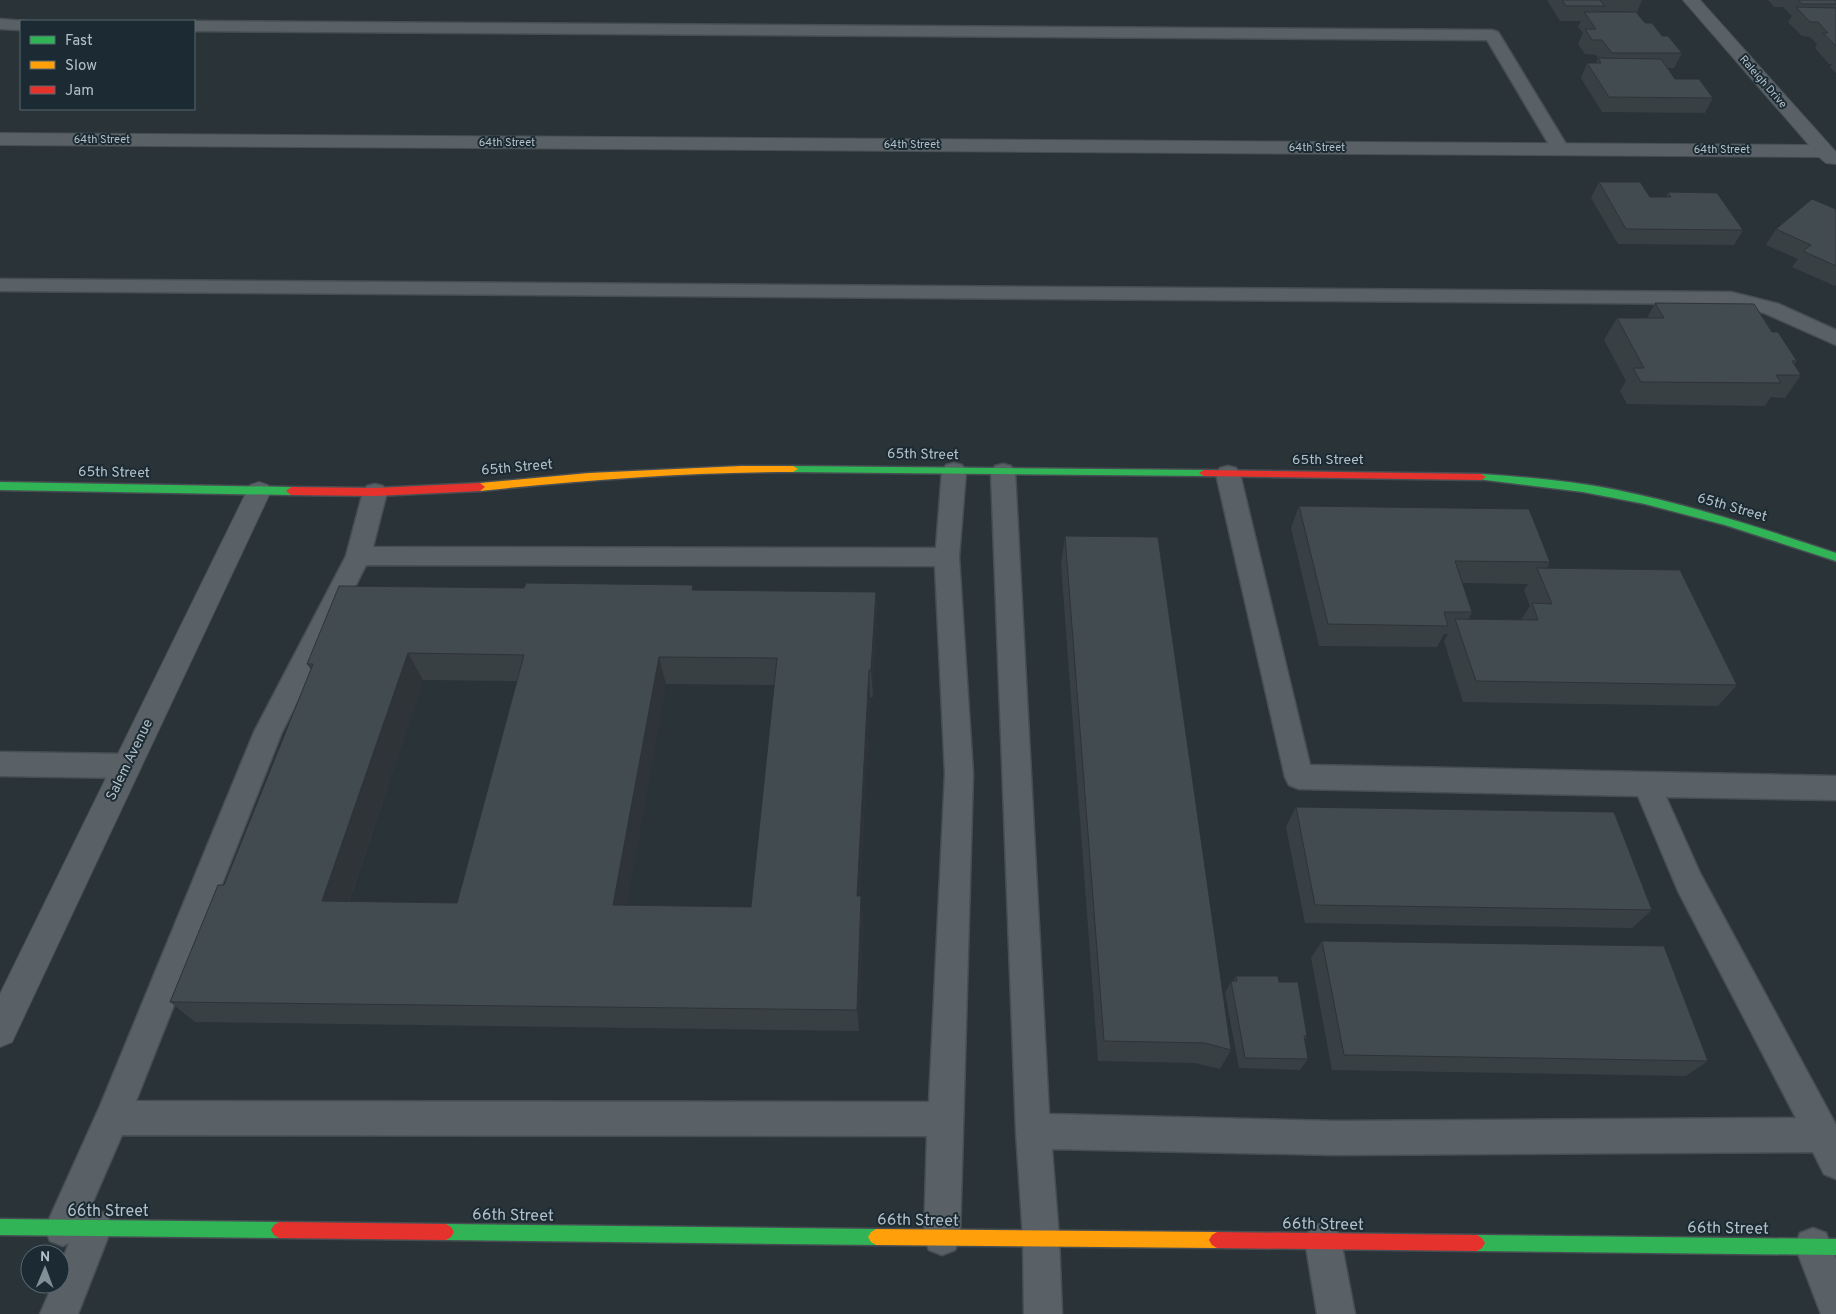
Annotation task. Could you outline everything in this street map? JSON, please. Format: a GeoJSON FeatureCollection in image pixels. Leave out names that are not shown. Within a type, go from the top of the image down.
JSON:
{"type":"FeatureCollection","features":[{"type":"Feature","properties":{"kind":"street","name":"Raleigh Drive"},"geometry":{"type":"LineString","coordinates":[[1690,0],[1830,156]]}},
{"type":"Feature","properties":{"kind":"street","name":"64th Street"},"geometry":{"type":"LineString","coordinates":[[0,139],[1560,149],[1830,156]]}},
{"type":"Feature","properties":{"kind":"street","name":"65th Street"},"geometry":{"type":"LineString","coordinates":[[0,486],[375,492],[491,486],[589,476],[741,469],[1474,476],[1583,488],[1668,505],[1764,533],[1836,557]]}},
{"type":"Feature","properties":{"kind":"street","name":"Salem Avenue"},"geometry":{"type":"LineString","coordinates":[[0,1030],[259,491]]}},
{"type":"Feature","properties":{"kind":"street","name":"66th Street"},"geometry":{"type":"LineString","coordinates":[[0,1227],[1825,1247]]}},
{"type":"Feature","properties":{"kind":"lane"},"geometry":{"type":"LineString","coordinates":[[0,24],[20,25]]}},
{"type":"Feature","properties":{"kind":"lane"},"geometry":{"type":"LineString","coordinates":[[195,26],[1492,35],[1560,149]]}},
{"type":"Feature","properties":{"kind":"lane"},"geometry":{"type":"LineString","coordinates":[[0,285],[1731,298],[1750,301],[1769,308],[1836,338]]}},
{"type":"Feature","properties":{"kind":"lane"},"geometry":{"type":"LineString","coordinates":[[942,1237],[959,774],[947,556],[954,471]]}},
{"type":"Feature","properties":{"kind":"lane"},"geometry":{"type":"LineString","coordinates":[[1003,472],[1033,1131],[1041,1238],[1043,1314]]}},
{"type":"Feature","properties":{"kind":"lane"},"geometry":{"type":"LineString","coordinates":[[1228,474],[1299,777],[1836,788]]}},
{"type":"Feature","properties":{"kind":"lane"},"geometry":{"type":"LineString","coordinates":[[59,1314],[78,1228],[112,1118],[268,732],[358,556],[375,492]]}},
{"type":"Feature","properties":{"kind":"lane"},"geometry":{"type":"LineString","coordinates":[[358,556],[947,556]]}},
{"type":"Feature","properties":{"kind":"lane"},"geometry":{"type":"LineString","coordinates":[[0,764],[127,766]]}},
{"type":"Feature","properties":{"kind":"lane"},"geometry":{"type":"LineString","coordinates":[[1033,1131],[1830,1148],[1689,881],[1647,784]]}},
{"type":"Feature","properties":{"kind":"lane"},"geometry":{"type":"LineString","coordinates":[[112,1118],[945,1119]]}},
{"type":"Feature","properties":{"kind":"lane"},"geometry":{"type":"LineString","coordinates":[[1323,1241],[1336,1314]]}},
{"type":"Feature","properties":{"kind":"lane"},"geometry":{"type":"LineString","coordinates":[[1825,1247],[1836,1306]]}},
{"type":"Feature","properties":{"kind":"building"},"geometry":{"type":"Polygon","coordinates":[[[1562,0],[1600,0],[1605,6],[1566,6],[1562,0]]]}},
{"type":"Feature","properties":{"kind":"building"},"geometry":{"type":"Polygon","coordinates":[[[1798,0],[1836,0],[1836,4],[1802,4],[1798,0]]]}},
{"type":"Feature","properties":{"kind":"building"},"geometry":{"type":"Polygon","coordinates":[[[1796,7],[1836,8],[1836,46],[1823,33],[1828,33],[1818,22],[1810,22],[1796,7]]]}},
{"type":"Feature","properties":{"kind":"building"},"geometry":{"type":"Polygon","coordinates":[[[1584,12],[1636,12],[1645,23],[1652,23],[1662,36],[1668,36],[1682,53],[1612,53],[1602,40],[1592,40],[1585,29],[1596,29],[1584,12]]]}},
{"type":"Feature","properties":{"kind":"building"},"geometry":{"type":"Polygon","coordinates":[[[1598,58],[1661,59],[1675,79],[1699,79],[1713,98],[1609,97],[1587,63],[1601,63],[1598,58]]]}},
{"type":"Feature","properties":{"kind":"building"},"geometry":{"type":"Polygon","coordinates":[[[1599,182],[1640,182],[1650,197],[1671,197],[1668,192],[1717,193],[1743,230],[1626,229],[1599,182]]]}},
{"type":"Feature","properties":{"kind":"building"},"geometry":{"type":"Polygon","coordinates":[[[1812,199],[1836,209],[1836,266],[1803,251],[1811,245],[1776,229],[1812,199]]]}},
{"type":"Feature","properties":{"kind":"building"},"geometry":{"type":"Polygon","coordinates":[[[1655,303],[1754,304],[1772,332],[1778,332],[1797,361],[1792,361],[1801,375],[1776,375],[1781,383],[1641,382],[1633,368],[1644,368],[1617,318],[1664,318],[1655,303]]]}},
{"type":"Feature","properties":{"kind":"building"},"geometry":{"type":"Polygon","coordinates":[[[1299,506],[1529,509],[1550,562],[1455,561],[1472,612],[1444,612],[1448,626],[1328,624],[1299,506]]]}},
{"type":"Feature","properties":{"kind":"building"},"geometry":{"type":"Polygon","coordinates":[[[1065,536],[1158,537],[1231,1050],[1205,1043],[1104,1041],[1065,536]]]}},
{"type":"Feature","properties":{"kind":"building"},"geometry":{"type":"Polygon","coordinates":[[[1537,568],[1680,570],[1737,685],[1476,681],[1455,619],[1538,620],[1532,603],[1552,604],[1537,568]]]}},
{"type":"Feature","properties":{"kind":"building"},"geometry":{"type":"Polygon","coordinates":[[[526,583],[693,585],[692,590],[876,592],[871,670],[869,670],[857,896],[861,896],[857,1010],[170,1002],[218,885],[224,885],[313,664],[307,664],[339,586],[524,588],[526,583]],[[408,653],[322,901],[457,903],[524,655],[408,653]],[[659,657],[613,905],[751,907],[777,658],[659,657]]]}},
{"type":"Feature","properties":{"kind":"building"},"geometry":{"type":"Polygon","coordinates":[[[1296,807],[1614,812],[1652,910],[1315,905],[1296,807]]]}},
{"type":"Feature","properties":{"kind":"building"},"geometry":{"type":"Polygon","coordinates":[[[1322,941],[1664,946],[1708,1061],[1344,1055],[1322,941]]]}},
{"type":"Feature","properties":{"kind":"building"},"geometry":{"type":"Polygon","coordinates":[[[1236,976],[1278,976],[1279,982],[1298,982],[1307,1036],[1304,1036],[1308,1059],[1245,1058],[1231,981],[1237,981],[1236,976]]]}},
{"type":"Feature","properties":{"kind":"traffic: fast"},"geometry":{"type":"LineString","coordinates":[[793,469],[1204,473]]}},
{"type":"Feature","properties":{"kind":"traffic: fast"},"geometry":{"type":"LineString","coordinates":[[1481,477],[1566,486],[1645,500],[1727,522],[1836,557]]}},
{"type":"Feature","properties":{"kind":"traffic: fast"},"geometry":{"type":"LineString","coordinates":[[0,486],[291,491]]}},
{"type":"Feature","properties":{"kind":"traffic: fast"},"geometry":{"type":"LineString","coordinates":[[0,1227],[279,1230]]}},
{"type":"Feature","properties":{"kind":"traffic: fast"},"geometry":{"type":"LineString","coordinates":[[446,1232],[876,1237]]}},
{"type":"Feature","properties":{"kind":"traffic: fast"},"geometry":{"type":"LineString","coordinates":[[1477,1243],[1836,1247]]}},
{"type":"Feature","properties":{"kind":"traffic: slow"},"geometry":{"type":"LineString","coordinates":[[480,487],[589,476],[741,469],[793,469]]}},
{"type":"Feature","properties":{"kind":"traffic: slow"},"geometry":{"type":"LineString","coordinates":[[876,1237],[1217,1240]]}},
{"type":"Feature","properties":{"kind":"traffic: jam"},"geometry":{"type":"LineString","coordinates":[[1204,473],[1481,477]]}},
{"type":"Feature","properties":{"kind":"traffic: jam"},"geometry":{"type":"LineString","coordinates":[[291,491],[375,492],[480,487]]}},
{"type":"Feature","properties":{"kind":"traffic: jam"},"geometry":{"type":"LineString","coordinates":[[279,1230],[446,1232]]}},
{"type":"Feature","properties":{"kind":"traffic: jam"},"geometry":{"type":"LineString","coordinates":[[1217,1240],[1477,1243]]}}]}
